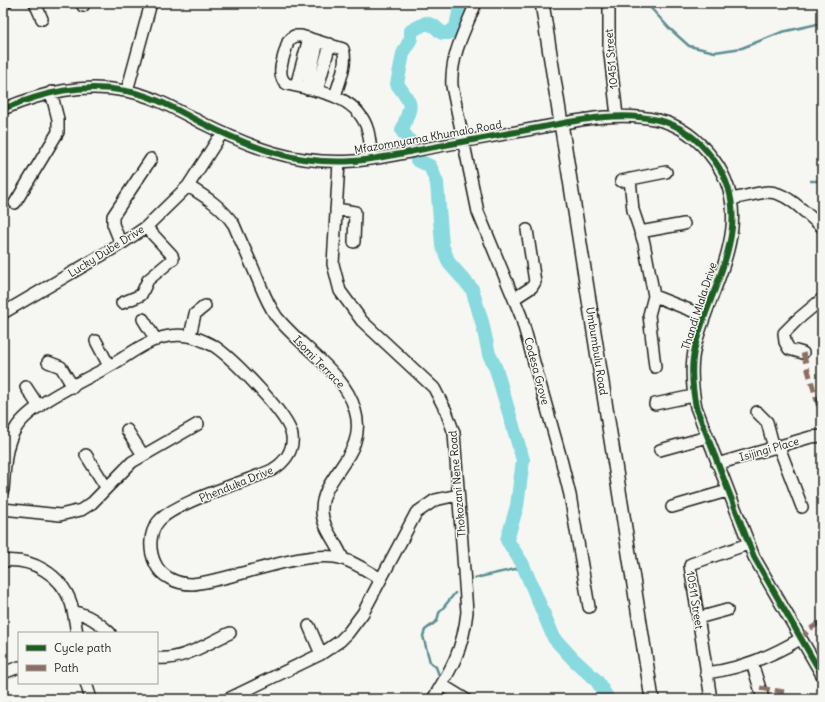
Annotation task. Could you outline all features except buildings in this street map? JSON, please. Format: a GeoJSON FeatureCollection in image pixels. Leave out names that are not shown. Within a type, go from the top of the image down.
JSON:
{"type":"FeatureCollection","features":[{"type":"Feature","properties":{"kind":"main road","name":"Umbumbulu Road"},"geometry":{"type":"LineString","coordinates":[[542,3],[652,699]]}},
{"type":"Feature","properties":{"kind":"street"},"geometry":{"type":"LineString","coordinates":[[35,3],[42,19]]}},
{"type":"Feature","properties":{"kind":"street"},"geometry":{"type":"LineString","coordinates":[[128,91],[151,3]]}},
{"type":"Feature","properties":{"kind":"street","name":"Codesa Grove"},"geometry":{"type":"LineString","coordinates":[[476,3],[458,46],[452,76],[463,142],[478,212],[515,298],[526,330],[566,482],[589,607]]}},
{"type":"Feature","properties":{"kind":"street","name":"10451 Street"},"geometry":{"type":"LineString","coordinates":[[610,3],[609,46],[616,116]]}},
{"type":"Feature","properties":{"kind":"street"},"geometry":{"type":"LineString","coordinates":[[335,96],[344,54],[340,47],[298,36],[289,40],[280,72],[282,79],[287,84],[335,96],[343,100],[362,116],[368,131],[372,159]]}},
{"type":"Feature","properties":{"kind":"street"},"geometry":{"type":"LineString","coordinates":[[306,89],[319,41]]}},
{"type":"Feature","properties":{"kind":"street"},"geometry":{"type":"LineString","coordinates":[[306,89],[319,41]]}},
{"type":"Feature","properties":{"kind":"street","name":"Mfazomnyama Khumalo Road"},"geometry":{"type":"LineString","coordinates":[[3,108],[51,92],[87,87],[128,91],[154,99],[222,133],[250,145],[293,158],[339,162],[372,159],[406,153],[560,123]]}},
{"type":"Feature","properties":{"kind":"street"},"geometry":{"type":"LineString","coordinates":[[16,203],[58,132],[58,119],[51,92]]}},
{"type":"Feature","properties":{"kind":"street","name":"Thandi Mlala Drive"},"geometry":{"type":"LineString","coordinates":[[560,123],[628,115],[666,122],[686,133],[705,150],[715,161],[726,182],[731,199],[733,221],[731,241],[704,316],[693,358],[693,396],[706,437],[748,544],[822,675]]}},
{"type":"Feature","properties":{"kind":"street","name":"Lucky Dube Drive"},"geometry":{"type":"LineString","coordinates":[[3,313],[122,244],[146,227],[188,186],[222,133]]}},
{"type":"Feature","properties":{"kind":"street"},"geometry":{"type":"LineString","coordinates":[[122,244],[113,224],[113,216],[151,159]]}},
{"type":"Feature","properties":{"kind":"street","name":"Thokozani Nene Road"},"geometry":{"type":"LineString","coordinates":[[339,162],[334,264],[340,291],[362,321],[426,380],[439,396],[454,433],[467,612],[459,652],[433,699]]}},
{"type":"Feature","properties":{"kind":"street"},"geometry":{"type":"LineString","coordinates":[[655,367],[649,315],[654,296],[646,251],[625,180],[666,172]]}},
{"type":"Feature","properties":{"kind":"street","name":"Isomi Terrace"},"geometry":{"type":"LineString","coordinates":[[188,186],[211,200],[228,216],[234,225],[271,308],[284,325],[342,384],[352,400],[358,419],[356,441],[349,456],[329,488],[322,504],[324,524],[336,543],[343,559]]}},
{"type":"Feature","properties":{"kind":"street"},"geometry":{"type":"LineString","coordinates":[[731,199],[761,193],[776,193],[795,204],[822,227]]}},
{"type":"Feature","properties":{"kind":"street"},"geometry":{"type":"LineString","coordinates":[[336,209],[355,212],[354,242]]}},
{"type":"Feature","properties":{"kind":"street"},"geometry":{"type":"LineString","coordinates":[[640,232],[684,224]]}},
{"type":"Feature","properties":{"kind":"street"},"geometry":{"type":"LineString","coordinates":[[122,303],[141,295],[148,280],[173,259],[172,255],[146,227]]}},
{"type":"Feature","properties":{"kind":"street"},"geometry":{"type":"LineString","coordinates":[[515,298],[532,287],[535,282],[527,230]]}},
{"type":"Feature","properties":{"kind":"street"},"geometry":{"type":"LineString","coordinates":[[654,296],[704,316]]}},
{"type":"Feature","properties":{"kind":"street"},"geometry":{"type":"LineString","coordinates":[[803,353],[789,349],[785,342],[784,333],[822,299]]}},
{"type":"Feature","properties":{"kind":"street"},"geometry":{"type":"LineString","coordinates":[[190,336],[195,314],[205,306]]}},
{"type":"Feature","properties":{"kind":"street"},"geometry":{"type":"LineString","coordinates":[[144,319],[156,340]]}},
{"type":"Feature","properties":{"kind":"street","name":"Phenduka Drive"},"geometry":{"type":"LineString","coordinates":[[3,490],[7,454],[13,433],[22,421],[39,407],[156,340],[173,336],[190,336],[204,341],[223,353],[276,407],[288,424],[292,437],[292,445],[285,460],[272,470],[183,505],[158,522],[153,532],[151,544],[154,562],[158,569],[163,574],[177,582],[192,584],[322,556],[343,559],[381,579]]}},
{"type":"Feature","properties":{"kind":"street"},"geometry":{"type":"LineString","coordinates":[[96,341],[109,366]]}},
{"type":"Feature","properties":{"kind":"street"},"geometry":{"type":"LineString","coordinates":[[48,362],[61,367],[73,387]]}},
{"type":"Feature","properties":{"kind":"street"},"geometry":{"type":"LineString","coordinates":[[26,387],[39,407]]}},
{"type":"Feature","properties":{"kind":"street"},"geometry":{"type":"LineString","coordinates":[[655,404],[693,396]]}},
{"type":"Feature","properties":{"kind":"street"},"geometry":{"type":"LineString","coordinates":[[757,412],[767,422],[776,447],[802,506]]}},
{"type":"Feature","properties":{"kind":"street"},"geometry":{"type":"LineString","coordinates":[[3,509],[42,514],[68,514],[86,507],[124,468],[143,455],[198,424]]}},
{"type":"Feature","properties":{"kind":"street"},"geometry":{"type":"LineString","coordinates":[[127,430],[143,455]]}},
{"type":"Feature","properties":{"kind":"street","name":"Isijingi Place"},"geometry":{"type":"LineString","coordinates":[[717,464],[811,437],[822,436]]}},
{"type":"Feature","properties":{"kind":"street"},"geometry":{"type":"LineString","coordinates":[[660,450],[706,437]]}},
{"type":"Feature","properties":{"kind":"street"},"geometry":{"type":"LineString","coordinates":[[86,455],[106,487]]}},
{"type":"Feature","properties":{"kind":"street"},"geometry":{"type":"LineString","coordinates":[[672,507],[727,491]]}},
{"type":"Feature","properties":{"kind":"street"},"geometry":{"type":"LineString","coordinates":[[228,699],[321,654],[340,641],[356,623],[416,513],[435,500],[458,495]]}},
{"type":"Feature","properties":{"kind":"street","name":"10511 Street"},"geometry":{"type":"LineString","coordinates":[[711,699],[690,564],[748,544]]}},
{"type":"Feature","properties":{"kind":"street"},"geometry":{"type":"LineString","coordinates":[[3,560],[30,563],[44,569],[54,578],[67,594],[74,612],[77,632]]}},
{"type":"Feature","properties":{"kind":"street"},"geometry":{"type":"LineString","coordinates":[[698,618],[727,610]]}},
{"type":"Feature","properties":{"kind":"street"},"geometry":{"type":"LineString","coordinates":[[74,612],[92,618],[109,632]]}},
{"type":"Feature","properties":{"kind":"street"},"geometry":{"type":"LineString","coordinates":[[308,626],[321,654]]}},
{"type":"Feature","properties":{"kind":"street"},"geometry":{"type":"LineString","coordinates":[[158,658],[165,659],[183,655],[230,633]]}},
{"type":"Feature","properties":{"kind":"street"},"geometry":{"type":"LineString","coordinates":[[706,672],[733,669],[752,663],[779,651],[800,638]]}},
{"type":"Feature","properties":{"kind":"street"},"geometry":{"type":"LineString","coordinates":[[752,663],[762,695]]}},
{"type":"Feature","properties":{"kind":"street"},"geometry":{"type":"LineString","coordinates":[[3,672],[18,667]]}},
{"type":"Feature","properties":{"kind":"street"},"geometry":{"type":"LineString","coordinates":[[86,684],[91,699]]}},
{"type":"Feature","properties":{"kind":"street"},"geometry":{"type":"LineString","coordinates":[[442,685],[465,699]]}},
{"type":"Feature","properties":{"kind":"waterway"},"geometry":{"type":"LineString","coordinates":[[461,3],[456,27],[449,33],[442,33],[434,26],[426,23],[411,31],[411,38],[403,54],[397,84],[407,98],[410,107],[402,131],[412,144],[417,160],[430,166],[437,183],[442,245],[449,263],[472,289],[482,322],[489,354],[496,369],[523,460],[517,506],[507,540],[522,563],[554,638],[573,659],[597,681],[608,699]]}},
{"type":"Feature","properties":{"kind":"waterway"},"geometry":{"type":"LineString","coordinates":[[649,6],[669,28],[689,46],[715,52],[742,48],[782,32],[822,23]]}},
{"type":"Feature","properties":{"kind":"waterway"},"geometry":{"type":"LineString","coordinates":[[811,181],[822,181]]}},
{"type":"Feature","properties":{"kind":"waterway"},"geometry":{"type":"LineString","coordinates":[[475,578],[524,567]]}},
{"type":"Feature","properties":{"kind":"waterway"},"geometry":{"type":"LineString","coordinates":[[438,680],[440,678],[436,667],[430,662],[423,636],[425,630],[437,621],[439,613],[455,593]]}},
{"type":"Feature","properties":{"kind":"waterway"},"geometry":{"type":"LineString","coordinates":[[426,699],[430,693]]}},
{"type":"Feature","properties":{"kind":"marked path"},"geometry":{"type":"LineString","coordinates":[[3,35],[4,39]]}},
{"type":"Feature","properties":{"kind":"marked path"},"geometry":{"type":"LineString","coordinates":[[803,353],[822,418]]}},
{"type":"Feature","properties":{"kind":"marked path"},"geometry":{"type":"LineString","coordinates":[[800,639],[810,629],[822,621]]}},
{"type":"Feature","properties":{"kind":"marked path"},"geometry":{"type":"LineString","coordinates":[[760,688],[784,692]]}},
{"type":"Feature","properties":{"kind":"cycle path"},"geometry":{"type":"LineString","coordinates":[[3,109],[33,98],[63,91],[94,88],[126,91],[155,99],[200,122],[256,147],[293,157],[333,162],[382,157],[571,122],[615,116],[644,117],[666,122],[682,130],[703,146],[714,160],[727,183],[732,206],[732,230],[727,254],[693,354],[692,377],[696,407],[754,557],[822,675]]}}]}
